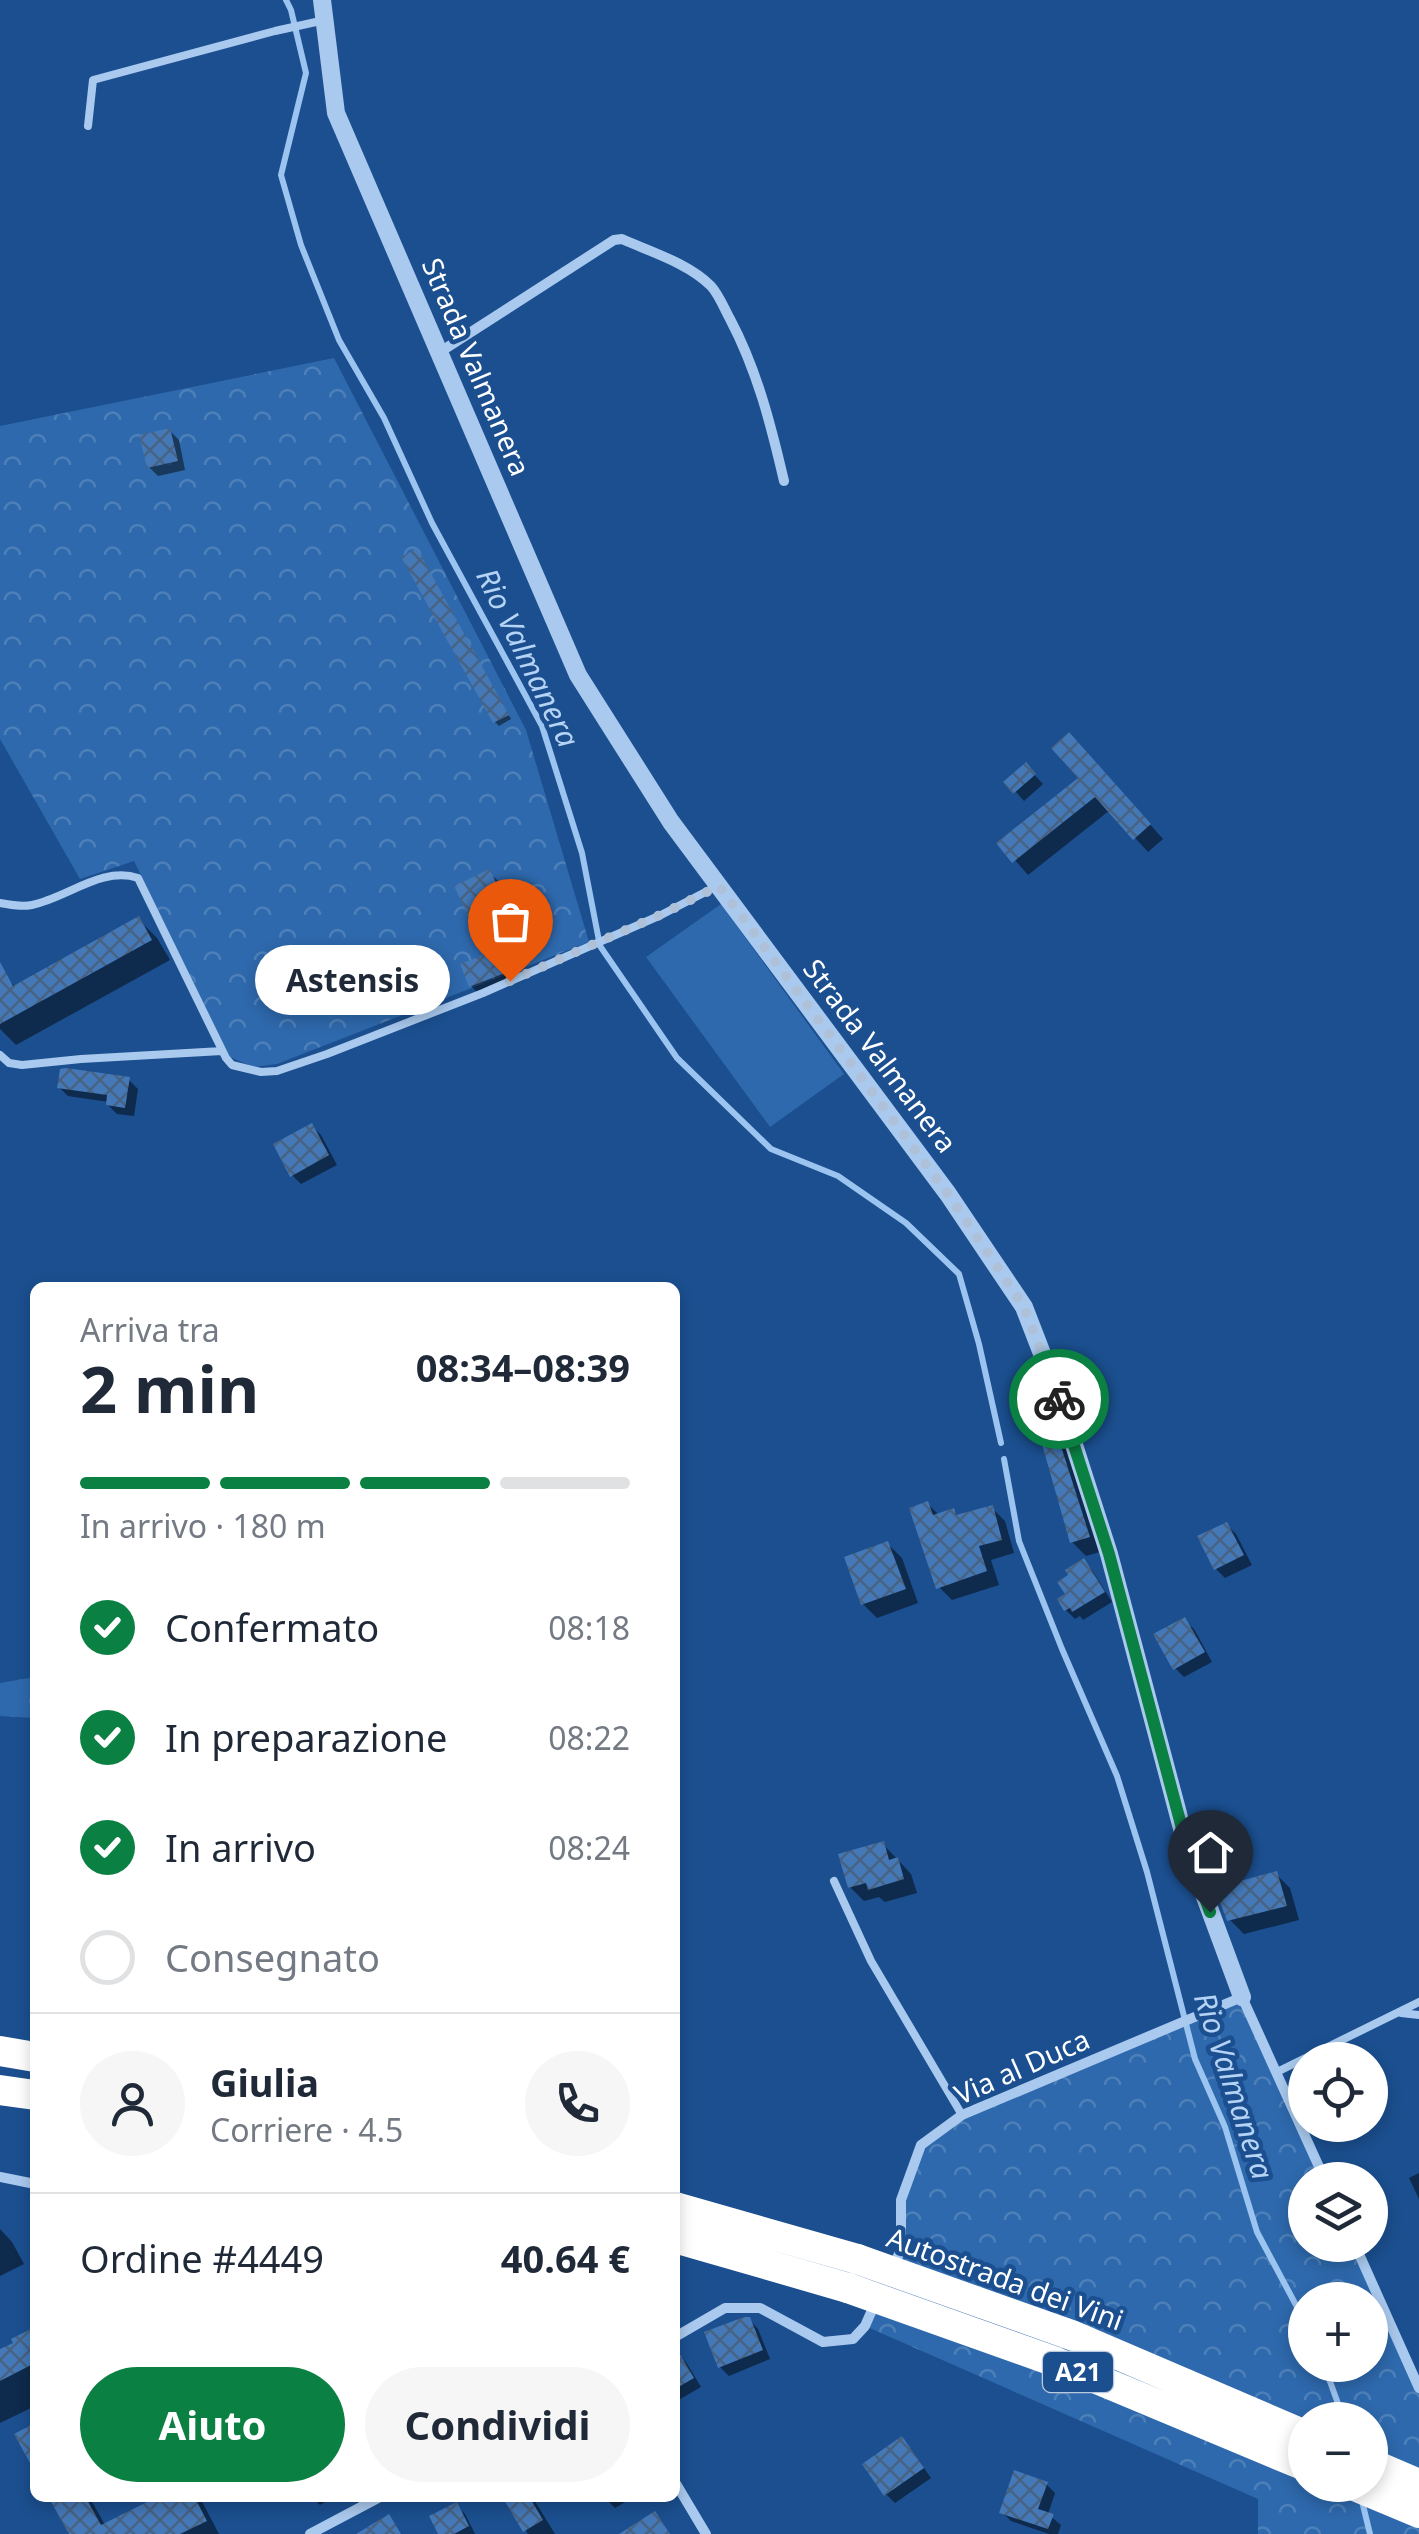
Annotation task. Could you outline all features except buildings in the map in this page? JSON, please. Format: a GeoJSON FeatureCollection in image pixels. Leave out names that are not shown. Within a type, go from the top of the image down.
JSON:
{"type":"FeatureCollection","features":[{"type":"Feature","properties":{"kind":"highway"},"geometry":{"type":"LineString","coordinates":[[0,2051],[30,2056]]}},
{"type":"Feature","properties":{"kind":"highway"},"geometry":{"type":"LineString","coordinates":[[0,2090],[30,2094]]}},
{"type":"Feature","properties":{"kind":"highway","name":"Autostrada dei Vini"},"geometry":{"type":"LineString","coordinates":[[680,2208],[852,2274],[1288,2459]]}},
{"type":"Feature","properties":{"kind":"highway","name":"Autostrada dei Vini"},"geometry":{"type":"LineString","coordinates":[[680,2239],[852,2274],[1074,2336],[1288,2428]]}},
{"type":"Feature","properties":{"kind":"highway"},"geometry":{"type":"LineString","coordinates":[[1388,2471],[1419,2484]]}},
{"type":"Feature","properties":{"kind":"highway"},"geometry":{"type":"LineString","coordinates":[[1388,2500],[1419,2513]]}},
{"type":"Feature","properties":{"kind":"street","name":"Strada Valmanera"},"geometry":{"type":"LineString","coordinates":[[322,0],[336,114],[578,675],[671,822],[948,1194],[1024,1307],[1058,1395],[1109,1554],[1188,1851],[1242,1997],[1318,2162]]}},
{"type":"Feature","properties":{"kind":"street"},"geometry":{"type":"LineString","coordinates":[[440,352],[622,238],[680,264],[710,284],[717,294],[750,362],[784,481]]}},
{"type":"Feature","properties":{"kind":"street","name":"Via al Duca"},"geometry":{"type":"LineString","coordinates":[[680,2334],[726,2308],[760,2308],[824,2342],[854,2340],[901,2250],[901,2200],[921,2146],[962,2115],[1242,1997]]}},
{"type":"Feature","properties":{"kind":"street"},"geometry":{"type":"LineString","coordinates":[[0,2177],[30,2183]]}},
{"type":"Feature","properties":{"kind":"street"},"geometry":{"type":"LineString","coordinates":[[1363,2262],[1419,2388]]}},
{"type":"Feature","properties":{"kind":"street"},"geometry":{"type":"LineString","coordinates":[[680,2490],[706,2534]]}},
{"type":"Feature","properties":{"kind":"street"},"geometry":{"type":"LineString","coordinates":[[310,2534],[370,2502]]}},
{"type":"Feature","properties":{"kind":"lane"},"geometry":{"type":"LineString","coordinates":[[88,126],[93,80],[324,20]]}},
{"type":"Feature","properties":{"kind":"lane"},"geometry":{"type":"LineString","coordinates":[[0,903],[34,904],[103,878],[128,874],[138,878],[222,1051],[232,1064],[247,1070],[277,1071],[482,994],[719,886]]}},
{"type":"Feature","properties":{"kind":"lane"},"geometry":{"type":"LineString","coordinates":[[0,1054],[10,1063],[22,1065],[222,1051]]}},
{"type":"Feature","properties":{"kind":"lane"},"geometry":{"type":"LineString","coordinates":[[834,1881],[872,1961],[962,2115]]}},
{"type":"Feature","properties":{"kind":"lane"},"geometry":{"type":"LineString","coordinates":[[1277,2072],[1419,2002]]}},
{"type":"Feature","properties":{"kind":"lane"},"geometry":{"type":"LineString","coordinates":[[1396,2013],[1419,2015]]}},
{"type":"Feature","properties":{"kind":"green space"},"geometry":{"type":"Polygon","coordinates":[[[334,358],[526,730],[589,942],[277,1064],[253,1067],[230,1057],[134,861],[80,879],[0,739],[0,426],[334,358]]]}},
{"type":"Feature","properties":{"kind":"green space"},"geometry":{"type":"Polygon","coordinates":[[[721,904],[844,1074],[770,1127],[646,957],[721,904]]]}},
{"type":"Feature","properties":{"kind":"green space"},"geometry":{"type":"Polygon","coordinates":[[[30,1678],[30,1718],[0,1716],[0,1683],[30,1678]]]}},
{"type":"Feature","properties":{"kind":"green space"},"geometry":{"type":"Polygon","coordinates":[[[1242,1997],[1288,2098],[1288,2142],[1308,2142],[1317,2162],[1288,2162],[1288,2262],[1363,2262],[1372,2282],[1288,2282],[1288,2382],[1388,2382],[1388,2319],[1419,2388],[1419,2534],[1258,2534],[1258,2499],[865,2326],[901,2250],[901,2200],[921,2145],[962,2115],[1242,1997]]]}},
{"type":"Feature","properties":{"kind":"waterway","name":"Rio Valmanera"},"geometry":{"type":"LineString","coordinates":[[286,0],[306,73],[281,175],[301,245],[339,340],[384,418],[432,523],[542,726],[582,853],[600,946],[677,1058],[771,1149],[838,1176],[906,1223],[959,1274],[1001,1443]]}},
{"type":"Feature","properties":{"kind":"waterway","name":"Rio Valmanera"},"geometry":{"type":"LineString","coordinates":[[1004,1459],[1019,1541],[1117,1776],[1147,1872],[1195,2059],[1225,2127],[1257,2232],[1288,2290]]}},
{"type":"Feature","properties":{"kind":"waterway","name":"Rio Valmanera"},"geometry":{"type":"LineString","coordinates":[[1330,2382],[1337,2402]]}},
{"type":"Feature","properties":{"kind":"waterway","name":"Rio Valmanera"},"geometry":{"type":"LineString","coordinates":[[1362,2502],[1370,2534]]}},
{"type":"Feature","properties":{"kind":"way so far"},"geometry":{"type":"LineString","coordinates":[[510,981],[719,886],[948,1194],[1024,1307],[1059,1399]]}},
{"type":"Feature","properties":{"kind":"place","name":"Astensis"},"geometry":{"type":"Point","coordinates":[510,981]}},
{"type":"Feature","properties":{"kind":"route"},"geometry":{"type":"LineString","coordinates":[[1059,1399],[1109,1554],[1188,1851],[1210,1912]]}}]}
